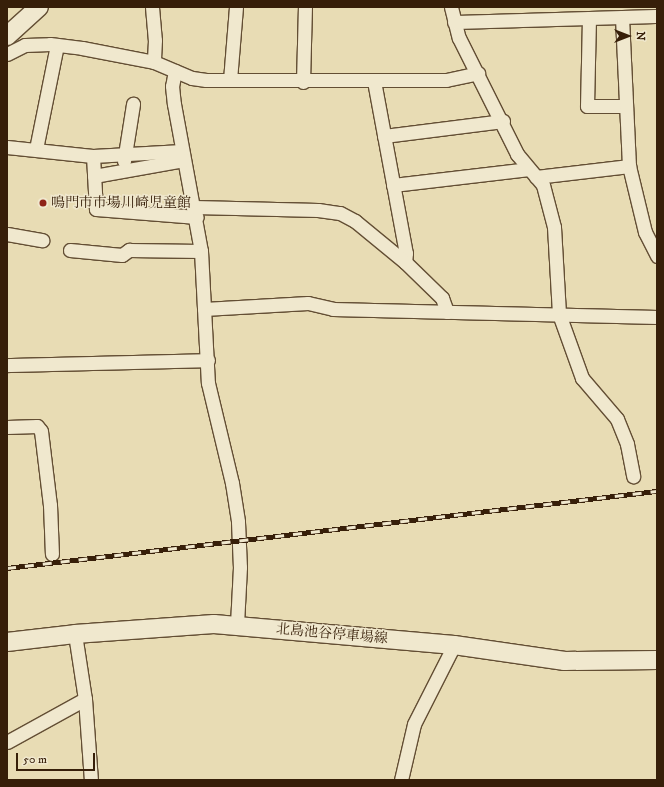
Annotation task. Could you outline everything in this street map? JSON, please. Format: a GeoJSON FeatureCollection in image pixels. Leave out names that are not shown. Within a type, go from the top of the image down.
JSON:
{"type":"FeatureCollection","features":[{"type":"Feature","properties":{"kind":"main road"},"geometry":{"type":"LineString","coordinates":[[7,36],[40,7]]}},
{"type":"Feature","properties":{"kind":"main road","name":"北島池谷停車場線"},"geometry":{"type":"LineString","coordinates":[[7,642],[170,625],[237,625],[454,645],[565,661],[657,660]]}},
{"type":"Feature","properties":{"kind":"street"},"geometry":{"type":"LineString","coordinates":[[152,7],[155,40],[154,62]]}},
{"type":"Feature","properties":{"kind":"street"},"geometry":{"type":"LineString","coordinates":[[230,80],[236,7]]}},
{"type":"Feature","properties":{"kind":"street"},"geometry":{"type":"LineString","coordinates":[[304,82],[305,7]]}},
{"type":"Feature","properties":{"kind":"street"},"geometry":{"type":"LineString","coordinates":[[451,7],[459,38],[478,73],[517,154],[543,185],[550,204],[554,227],[559,314],[582,378],[617,419],[627,444],[633,476]]}},
{"type":"Feature","properties":{"kind":"street"},"geometry":{"type":"LineString","coordinates":[[454,22],[657,16]]}},
{"type":"Feature","properties":{"kind":"street"},"geometry":{"type":"LineString","coordinates":[[622,17],[629,166],[645,232],[657,256]]}},
{"type":"Feature","properties":{"kind":"street"},"geometry":{"type":"LineString","coordinates":[[589,18],[587,106],[626,106]]}},
{"type":"Feature","properties":{"kind":"street"},"geometry":{"type":"LineString","coordinates":[[7,54],[25,45],[57,45],[154,62],[192,78],[230,80],[304,82],[446,80],[478,73]]}},
{"type":"Feature","properties":{"kind":"street"},"geometry":{"type":"LineString","coordinates":[[36,149],[57,45]]}},
{"type":"Feature","properties":{"kind":"street"},"geometry":{"type":"LineString","coordinates":[[175,71],[172,86],[183,156],[195,212],[201,251],[208,360],[208,383],[232,483],[238,522],[240,567],[237,625]]}},
{"type":"Feature","properties":{"kind":"street"},"geometry":{"type":"LineString","coordinates":[[374,81],[406,253],[405,262]]}},
{"type":"Feature","properties":{"kind":"street"},"geometry":{"type":"LineString","coordinates":[[125,171],[124,154],[133,104]]}},
{"type":"Feature","properties":{"kind":"street"},"geometry":{"type":"LineString","coordinates":[[384,136],[502,122]]}},
{"type":"Feature","properties":{"kind":"street"},"geometry":{"type":"LineString","coordinates":[[7,147],[36,149],[67,155],[93,156],[124,154],[183,156]]}},
{"type":"Feature","properties":{"kind":"street"},"geometry":{"type":"LineString","coordinates":[[93,156],[96,209],[195,212],[318,210],[340,213],[361,225],[405,262],[442,298],[447,312]]}},
{"type":"Feature","properties":{"kind":"street"},"geometry":{"type":"LineString","coordinates":[[94,176],[125,171],[183,156]]}},
{"type":"Feature","properties":{"kind":"street"},"geometry":{"type":"LineString","coordinates":[[393,185],[629,166]]}},
{"type":"Feature","properties":{"kind":"street"},"geometry":{"type":"LineString","coordinates":[[7,234],[42,240]]}},
{"type":"Feature","properties":{"kind":"street"},"geometry":{"type":"LineString","coordinates":[[70,250],[122,255],[129,250],[201,251]]}},
{"type":"Feature","properties":{"kind":"street"},"geometry":{"type":"LineString","coordinates":[[204,309],[308,303],[333,309],[657,317]]}},
{"type":"Feature","properties":{"kind":"street"},"geometry":{"type":"LineString","coordinates":[[7,365],[208,360]]}},
{"type":"Feature","properties":{"kind":"street"},"geometry":{"type":"LineString","coordinates":[[7,427],[37,426],[41,431],[50,505],[52,554]]}},
{"type":"Feature","properties":{"kind":"street"},"geometry":{"type":"LineString","coordinates":[[75,634],[85,699],[91,780]]}},
{"type":"Feature","properties":{"kind":"street"},"geometry":{"type":"LineString","coordinates":[[401,780],[414,724],[454,645]]}},
{"type":"Feature","properties":{"kind":"street"},"geometry":{"type":"LineString","coordinates":[[7,742],[85,699]]}},
{"type":"Feature","properties":{"kind":"railway"},"geometry":{"type":"LineString","coordinates":[[7,568],[657,491]]}},
{"type":"Feature","properties":{"kind":"place","name":"鳴門市市場川崎児童館"},"geometry":{"type":"Point","coordinates":[43,203]}}]}
